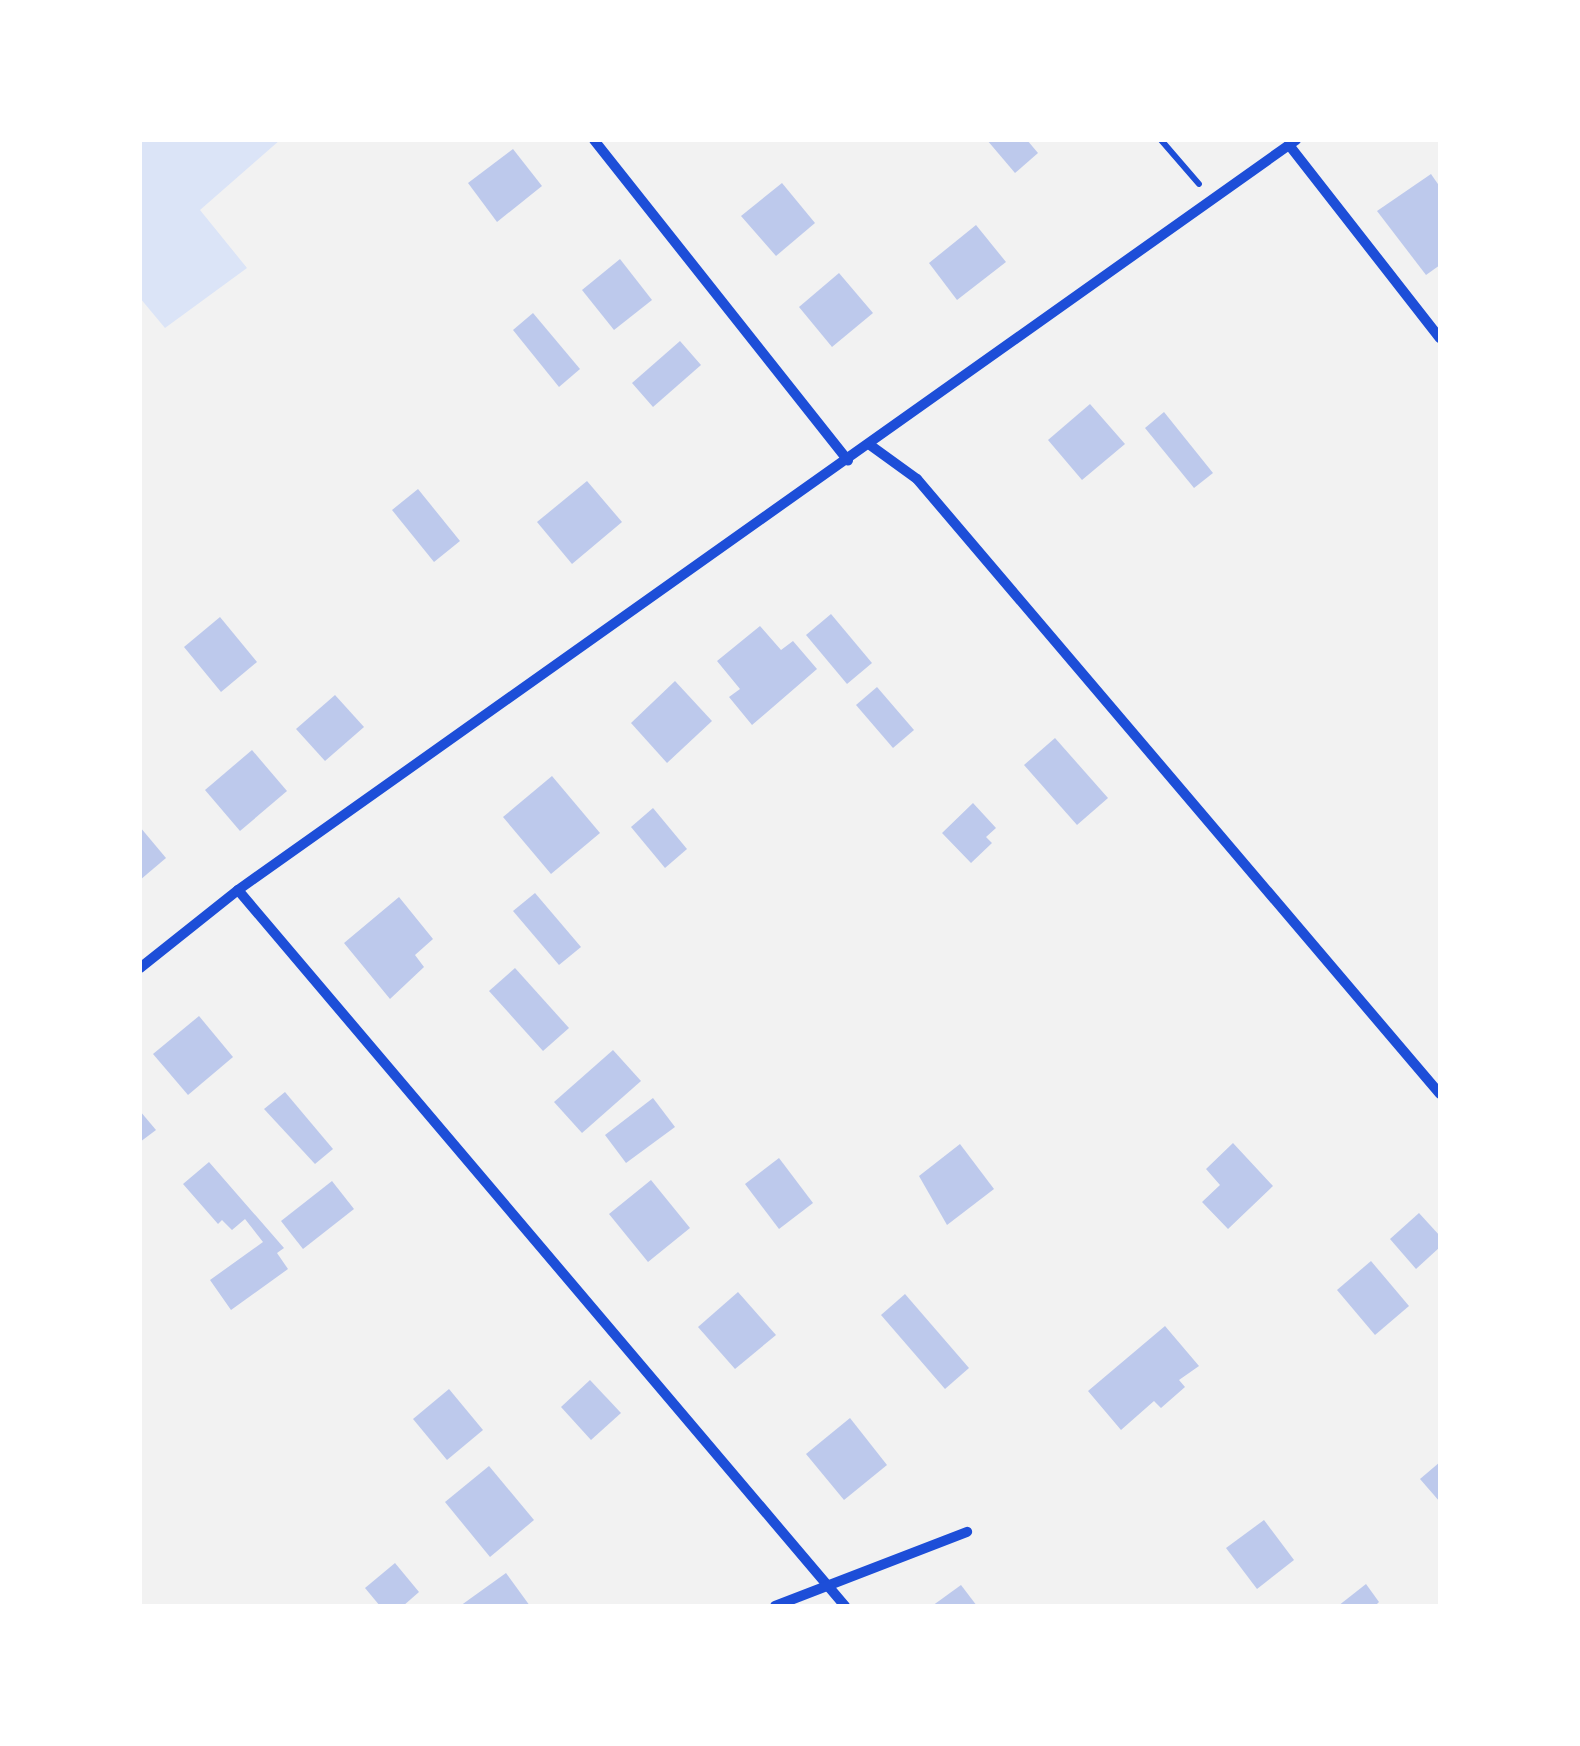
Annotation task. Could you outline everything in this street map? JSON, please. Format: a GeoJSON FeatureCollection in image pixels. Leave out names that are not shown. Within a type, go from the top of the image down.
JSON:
{"type":"FeatureCollection","features":[{"type":"Feature","properties":{"kind":"street"},"geometry":{"type":"LineString","coordinates":[[594,140],[848,460]]}},
{"type":"Feature","properties":{"kind":"street"},"geometry":{"type":"LineString","coordinates":[[140,968],[238,890],[1292,143],[1440,338]]}},
{"type":"Feature","properties":{"kind":"street"},"geometry":{"type":"LineString","coordinates":[[870,445],[917,479],[1440,1094]]}},
{"type":"Feature","properties":{"kind":"street"},"geometry":{"type":"LineString","coordinates":[[238,890],[732,1466],[845,1606]]}},
{"type":"Feature","properties":{"kind":"street"},"geometry":{"type":"LineString","coordinates":[[775,1606],[967,1532]]}},
{"type":"Feature","properties":{"kind":"path"},"geometry":{"type":"LineString","coordinates":[[1161,140],[1213,200]]}},
{"type":"Feature","properties":{"kind":"shaded area"},"geometry":{"type":"Polygon","coordinates":[[[140,140],[280,140],[200,210],[247,268],[165,328],[140,298],[140,140]]]}},
{"type":"Feature","properties":{"kind":"building"},"geometry":{"type":"Polygon","coordinates":[[[987,140],[1027,140],[1038,153],[1015,173],[987,140]]]}},
{"type":"Feature","properties":{"kind":"building"},"geometry":{"type":"Polygon","coordinates":[[[513,149],[542,186],[497,222],[468,183],[513,149]]]}},
{"type":"Feature","properties":{"kind":"building"},"geometry":{"type":"Polygon","coordinates":[[[1431,174],[1440,187],[1440,265],[1426,275],[1377,211],[1431,174]]]}},
{"type":"Feature","properties":{"kind":"building"},"geometry":{"type":"Polygon","coordinates":[[[782,183],[815,223],[776,256],[741,216],[782,183]]]}},
{"type":"Feature","properties":{"kind":"building"},"geometry":{"type":"Polygon","coordinates":[[[976,225],[1006,262],[957,300],[929,263],[976,225]]]}},
{"type":"Feature","properties":{"kind":"building"},"geometry":{"type":"Polygon","coordinates":[[[620,259],[652,300],[614,330],[582,290],[620,259]]]}},
{"type":"Feature","properties":{"kind":"building"},"geometry":{"type":"Polygon","coordinates":[[[839,273],[873,313],[832,347],[799,307],[839,273]]]}},
{"type":"Feature","properties":{"kind":"building"},"geometry":{"type":"Polygon","coordinates":[[[533,313],[580,369],[559,387],[513,330],[533,313]]]}},
{"type":"Feature","properties":{"kind":"building"},"geometry":{"type":"Polygon","coordinates":[[[680,341],[701,365],[653,407],[632,383],[680,341]]]}},
{"type":"Feature","properties":{"kind":"building"},"geometry":{"type":"Polygon","coordinates":[[[1090,404],[1125,444],[1082,480],[1048,440],[1090,404]]]}},
{"type":"Feature","properties":{"kind":"building"},"geometry":{"type":"Polygon","coordinates":[[[1164,412],[1213,473],[1194,488],[1145,428],[1164,412]]]}},
{"type":"Feature","properties":{"kind":"building"},"geometry":{"type":"Polygon","coordinates":[[[587,481],[622,522],[572,564],[537,522],[587,481]]]}},
{"type":"Feature","properties":{"kind":"building"},"geometry":{"type":"Polygon","coordinates":[[[418,489],[460,541],[434,562],[392,510],[418,489]]]}},
{"type":"Feature","properties":{"kind":"building"},"geometry":{"type":"Polygon","coordinates":[[[831,614],[872,663],[847,684],[806,635],[831,614]]]}},
{"type":"Feature","properties":{"kind":"building"},"geometry":{"type":"Polygon","coordinates":[[[220,617],[257,662],[221,692],[184,647],[220,617]]]}},
{"type":"Feature","properties":{"kind":"building"},"geometry":{"type":"Polygon","coordinates":[[[760,626],[781,650],[793,641],[817,669],[752,725],[729,697],[740,689],[717,661],[760,626]]]}},
{"type":"Feature","properties":{"kind":"building"},"geometry":{"type":"Polygon","coordinates":[[[675,681],[712,721],[667,763],[631,723],[675,681]]]}},
{"type":"Feature","properties":{"kind":"building"},"geometry":{"type":"Polygon","coordinates":[[[877,687],[914,730],[893,748],[856,705],[877,687]]]}},
{"type":"Feature","properties":{"kind":"building"},"geometry":{"type":"Polygon","coordinates":[[[335,695],[364,727],[325,761],[296,729],[335,695]]]}},
{"type":"Feature","properties":{"kind":"building"},"geometry":{"type":"Polygon","coordinates":[[[1055,738],[1108,798],[1077,825],[1024,765],[1055,738]]]}},
{"type":"Feature","properties":{"kind":"building"},"geometry":{"type":"Polygon","coordinates":[[[252,750],[287,791],[240,831],[205,790],[252,750]]]}},
{"type":"Feature","properties":{"kind":"building"},"geometry":{"type":"Polygon","coordinates":[[[552,776],[600,833],[551,874],[503,817],[552,776]]]}},
{"type":"Feature","properties":{"kind":"building"},"geometry":{"type":"Polygon","coordinates":[[[973,803],[996,828],[986,837],[992,843],[971,863],[942,833],[973,803]]]}},
{"type":"Feature","properties":{"kind":"building"},"geometry":{"type":"Polygon","coordinates":[[[653,808],[687,849],[665,868],[631,827],[653,808]]]}},
{"type":"Feature","properties":{"kind":"building"},"geometry":{"type":"Polygon","coordinates":[[[140,827],[166,858],[140,880],[140,827]]]}},
{"type":"Feature","properties":{"kind":"building"},"geometry":{"type":"Polygon","coordinates":[[[535,893],[581,947],[559,965],[513,911],[535,893]]]}},
{"type":"Feature","properties":{"kind":"building"},"geometry":{"type":"Polygon","coordinates":[[[399,897],[433,939],[415,955],[424,967],[390,999],[344,943],[399,897]]]}},
{"type":"Feature","properties":{"kind":"building"},"geometry":{"type":"Polygon","coordinates":[[[515,968],[569,1028],[543,1051],[489,991],[515,968]]]}},
{"type":"Feature","properties":{"kind":"building"},"geometry":{"type":"Polygon","coordinates":[[[199,1016],[233,1057],[188,1095],[153,1054],[199,1016]]]}},
{"type":"Feature","properties":{"kind":"building"},"geometry":{"type":"Polygon","coordinates":[[[613,1050],[641,1081],[582,1133],[554,1102],[613,1050]]]}},
{"type":"Feature","properties":{"kind":"building"},"geometry":{"type":"Polygon","coordinates":[[[285,1092],[333,1149],[315,1164],[264,1109],[285,1092]]]}},
{"type":"Feature","properties":{"kind":"building"},"geometry":{"type":"Polygon","coordinates":[[[653,1098],[675,1127],[626,1163],[605,1135],[653,1098]]]}},
{"type":"Feature","properties":{"kind":"building"},"geometry":{"type":"Polygon","coordinates":[[[140,1111],[156,1130],[140,1142],[140,1111]]]}},
{"type":"Feature","properties":{"kind":"building"},"geometry":{"type":"Polygon","coordinates":[[[1233,1143],[1273,1186],[1228,1229],[1202,1202],[1220,1185],[1206,1169],[1233,1143]]]}},
{"type":"Feature","properties":{"kind":"building"},"geometry":{"type":"Polygon","coordinates":[[[960,1144],[994,1189],[947,1225],[919,1176],[960,1144]]]}},
{"type":"Feature","properties":{"kind":"building"},"geometry":{"type":"Polygon","coordinates":[[[779,1158],[813,1203],[779,1229],[745,1184],[779,1158]]]}},
{"type":"Feature","properties":{"kind":"building"},"geometry":{"type":"Polygon","coordinates":[[[209,1162],[284,1248],[277,1253],[288,1269],[231,1310],[210,1280],[263,1242],[245,1219],[232,1230],[222,1220],[218,1224],[183,1184],[209,1162]]]}},
{"type":"Feature","properties":{"kind":"building"},"geometry":{"type":"Polygon","coordinates":[[[651,1180],[690,1228],[648,1262],[609,1214],[651,1180]]]}},
{"type":"Feature","properties":{"kind":"building"},"geometry":{"type":"Polygon","coordinates":[[[332,1181],[354,1209],[303,1249],[281,1221],[332,1181]]]}},
{"type":"Feature","properties":{"kind":"building"},"geometry":{"type":"Polygon","coordinates":[[[1419,1213],[1440,1236],[1440,1247],[1416,1269],[1390,1239],[1419,1213]]]}},
{"type":"Feature","properties":{"kind":"building"},"geometry":{"type":"Polygon","coordinates":[[[1371,1261],[1409,1306],[1375,1335],[1337,1290],[1371,1261]]]}},
{"type":"Feature","properties":{"kind":"building"},"geometry":{"type":"Polygon","coordinates":[[[738,1292],[776,1335],[735,1369],[698,1327],[738,1292]]]}},
{"type":"Feature","properties":{"kind":"building"},"geometry":{"type":"Polygon","coordinates":[[[905,1294],[969,1368],[945,1389],[881,1315],[905,1294]]]}},
{"type":"Feature","properties":{"kind":"building"},"geometry":{"type":"Polygon","coordinates":[[[1165,1326],[1199,1366],[1179,1380],[1185,1387],[1161,1408],[1154,1401],[1121,1430],[1088,1391],[1165,1326]]]}},
{"type":"Feature","properties":{"kind":"building"},"geometry":{"type":"Polygon","coordinates":[[[590,1380],[621,1413],[591,1440],[561,1407],[590,1380]]]}},
{"type":"Feature","properties":{"kind":"building"},"geometry":{"type":"Polygon","coordinates":[[[449,1389],[483,1430],[447,1460],[413,1419],[449,1389]]]}},
{"type":"Feature","properties":{"kind":"building"},"geometry":{"type":"Polygon","coordinates":[[[850,1418],[887,1465],[844,1500],[806,1454],[850,1418]]]}},
{"type":"Feature","properties":{"kind":"building"},"geometry":{"type":"Polygon","coordinates":[[[1440,1462],[1440,1502],[1420,1479],[1440,1462]]]}},
{"type":"Feature","properties":{"kind":"building"},"geometry":{"type":"Polygon","coordinates":[[[489,1466],[534,1520],[490,1557],[445,1502],[489,1466]]]}},
{"type":"Feature","properties":{"kind":"building"},"geometry":{"type":"Polygon","coordinates":[[[1264,1520],[1294,1560],[1257,1589],[1226,1548],[1264,1520]]]}},
{"type":"Feature","properties":{"kind":"building"},"geometry":{"type":"Polygon","coordinates":[[[395,1563],[419,1592],[403,1606],[380,1606],[365,1588],[395,1563]]]}},
{"type":"Feature","properties":{"kind":"building"},"geometry":{"type":"Polygon","coordinates":[[[506,1573],[530,1606],[460,1606],[506,1573]]]}},
{"type":"Feature","properties":{"kind":"building"},"geometry":{"type":"Polygon","coordinates":[[[1366,1584],[1379,1602],[1375,1606],[1338,1606],[1366,1584]]]}},
{"type":"Feature","properties":{"kind":"building"},"geometry":{"type":"Polygon","coordinates":[[[961,1585],[977,1606],[932,1606],[961,1585]]]}}]}
